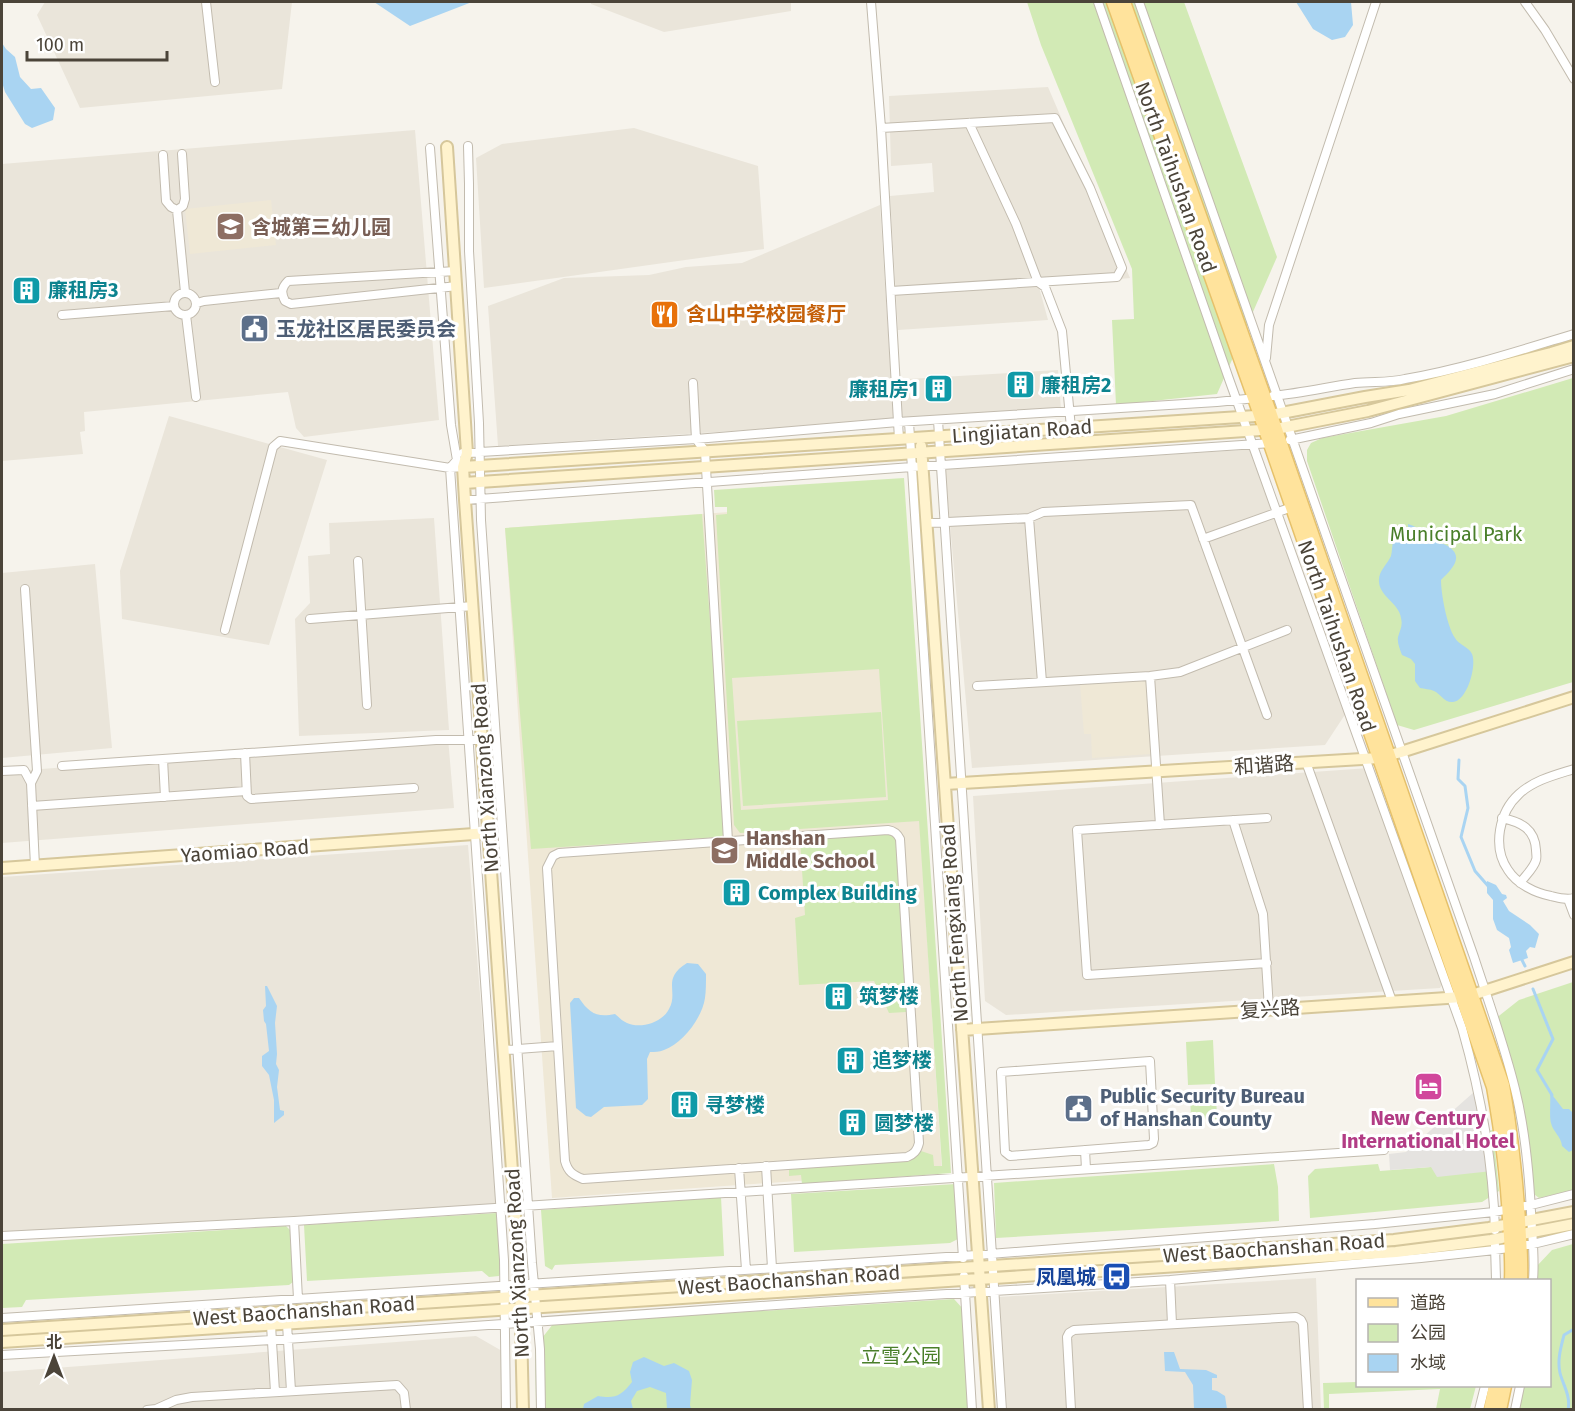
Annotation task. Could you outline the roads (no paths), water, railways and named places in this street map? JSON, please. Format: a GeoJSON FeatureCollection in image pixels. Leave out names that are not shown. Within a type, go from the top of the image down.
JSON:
{"type":"FeatureCollection","features":[{"type":"Feature","properties":{"kind":"main road","name":"North Taihushan Road"},"geometry":{"type":"LineString","coordinates":[[1113,2],[1265,396]]}},
{"type":"Feature","properties":{"kind":"main road","name":"North Taihushan Road"},"geometry":{"type":"LineString","coordinates":[[1124,2],[1281,442],[1493,1087],[1519,1207],[1521,1279]]}},
{"type":"Feature","properties":{"kind":"main road","name":"North Xianzong Road"},"geometry":{"type":"LineString","coordinates":[[447,147],[457,286],[461,453],[520,1285],[523,1410]]}},
{"type":"Feature","properties":{"kind":"main road","name":"Lingjiatan Road"},"geometry":{"type":"LineString","coordinates":[[463,467],[1271,414],[1409,390],[1574,346]]}},
{"type":"Feature","properties":{"kind":"main road","name":"Lingjiatan Road"},"geometry":{"type":"LineString","coordinates":[[464,483],[1276,428],[1368,411],[1574,356]]}},
{"type":"Feature","properties":{"kind":"main road","name":"North Fengxiang Road"},"geometry":{"type":"LineString","coordinates":[[910,438],[916,453],[927,523],[988,1410]]}},
{"type":"Feature","properties":{"kind":"main road","name":"North Taihushan Road"},"geometry":{"type":"LineString","coordinates":[[1281,442],[1292,507],[1384,757]]}},
{"type":"Feature","properties":{"kind":"main road","name":"和谐路"},"geometry":{"type":"LineString","coordinates":[[945,784],[1384,757],[1574,697]]}},
{"type":"Feature","properties":{"kind":"main road","name":"Yaomiao Road"},"geometry":{"type":"LineString","coordinates":[[2,868],[489,833]]}},
{"type":"Feature","properties":{"kind":"main road","name":"复兴路"},"geometry":{"type":"LineString","coordinates":[[962,1030],[1462,997],[1574,962]]}},
{"type":"Feature","properties":{"kind":"main road","name":"West Baochanshan Road"},"geometry":{"type":"LineString","coordinates":[[2,1342],[1495,1245],[1574,1212]]}},
{"type":"Feature","properties":{"kind":"main road","name":"West Baochanshan Road"},"geometry":{"type":"LineString","coordinates":[[2,1330],[1394,1240],[1495,1227],[1521,1234],[1574,1224]]}},
{"type":"Feature","properties":{"kind":"main road","name":"North Taihushan Road"},"geometry":{"type":"LineString","coordinates":[[1511,1279],[1521,1234]]}},
{"type":"Feature","properties":{"kind":"main road"},"geometry":{"type":"LineString","coordinates":[[1490,1410],[1495,1387]]}},
{"type":"Feature","properties":{"kind":"main road"},"geometry":{"type":"LineString","coordinates":[[1500,1410],[1505,1387]]}},
{"type":"Feature","properties":{"kind":"street"},"geometry":{"type":"LineString","coordinates":[[206,2],[215,81]]}},
{"type":"Feature","properties":{"kind":"street"},"geometry":{"type":"LineString","coordinates":[[871,2],[881,128],[898,422],[910,438]]}},
{"type":"Feature","properties":{"kind":"street"},"geometry":{"type":"LineString","coordinates":[[1098,2],[1365,758],[1462,997],[1462,1028],[1475,1074],[1494,1191],[1496,1279]]}},
{"type":"Feature","properties":{"kind":"street"},"geometry":{"type":"LineString","coordinates":[[1138,2],[1265,362]]}},
{"type":"Feature","properties":{"kind":"street"},"geometry":{"type":"LineString","coordinates":[[1376,2],[1269,325],[1265,362],[1265,396],[1401,752],[1485,991],[1516,1090],[1524,1136],[1519,1207],[1521,1234],[1532,1279]]}},
{"type":"Feature","properties":{"kind":"street"},"geometry":{"type":"LineString","coordinates":[[1525,2],[1545,30],[1574,80]]}},
{"type":"Feature","properties":{"kind":"street"},"geometry":{"type":"LineString","coordinates":[[881,128],[1056,118],[1090,188],[1122,268],[1117,277],[891,291]]}},
{"type":"Feature","properties":{"kind":"street"},"geometry":{"type":"LineString","coordinates":[[969,123],[1016,224],[1038,282],[1045,287],[1062,331],[1071,428]]}},
{"type":"Feature","properties":{"kind":"street"},"geometry":{"type":"LineString","coordinates":[[468,146],[470,184],[468,251],[480,423],[481,520],[540,1349],[541,1410]]}},
{"type":"Feature","properties":{"kind":"street"},"geometry":{"type":"LineString","coordinates":[[430,148],[451,425],[461,453],[450,468],[504,1260],[506,1410]]}},
{"type":"Feature","properties":{"kind":"street"},"geometry":{"type":"LineString","coordinates":[[177,210],[183,206],[185,199],[182,154]]}},
{"type":"Feature","properties":{"kind":"street"},"geometry":{"type":"LineString","coordinates":[[163,155],[166,201],[177,210]]}},
{"type":"Feature","properties":{"kind":"street"},"geometry":{"type":"LineString","coordinates":[[177,210],[185,292]]}},
{"type":"Feature","properties":{"kind":"street"},"geometry":{"type":"LineString","coordinates":[[456,271],[288,281],[281,293],[285,301],[291,304],[457,286]]}},
{"type":"Feature","properties":{"kind":"street"},"geometry":{"type":"LineString","coordinates":[[185,292],[192,294],[197,303],[193,312],[186,315],[179,313],[174,306],[177,296],[185,292]]}},
{"type":"Feature","properties":{"kind":"street"},"geometry":{"type":"LineString","coordinates":[[197,303],[281,293]]}},
{"type":"Feature","properties":{"kind":"street"},"geometry":{"type":"LineString","coordinates":[[62,315],[174,306]]}},
{"type":"Feature","properties":{"kind":"street"},"geometry":{"type":"LineString","coordinates":[[186,315],[196,397]]}},
{"type":"Feature","properties":{"kind":"street"},"geometry":{"type":"LineString","coordinates":[[461,453],[696,439],[898,422],[1237,400],[1357,383],[1408,379],[1489,360],[1574,334]]}},
{"type":"Feature","properties":{"kind":"street"},"geometry":{"type":"LineString","coordinates":[[465,500],[917,466],[1281,442],[1495,394],[1574,369]]}},
{"type":"Feature","properties":{"kind":"street"},"geometry":{"type":"LineString","coordinates":[[693,383],[696,439],[705,451],[728,841]]}},
{"type":"Feature","properties":{"kind":"street"},"geometry":{"type":"LineString","coordinates":[[938,420],[1002,1410]]}},
{"type":"Feature","properties":{"kind":"street"},"geometry":{"type":"LineString","coordinates":[[909,422],[910,438]]}},
{"type":"Feature","properties":{"kind":"street"},"geometry":{"type":"LineString","coordinates":[[225,630],[273,447],[280,441],[450,468],[463,467]]}},
{"type":"Feature","properties":{"kind":"street"},"geometry":{"type":"LineString","coordinates":[[917,466],[972,1410]]}},
{"type":"Feature","properties":{"kind":"street"},"geometry":{"type":"LineString","coordinates":[[927,523],[1029,518],[1042,512],[1191,505],[1267,716]]}},
{"type":"Feature","properties":{"kind":"street"},"geometry":{"type":"LineString","coordinates":[[1203,539],[1292,507]]}},
{"type":"Feature","properties":{"kind":"street"},"geometry":{"type":"LineString","coordinates":[[1029,518],[1042,682]]}},
{"type":"Feature","properties":{"kind":"street"},"geometry":{"type":"LineString","coordinates":[[358,561],[367,705]]}},
{"type":"Feature","properties":{"kind":"street"},"geometry":{"type":"LineString","coordinates":[[25,589],[37,771],[31,783]]}},
{"type":"Feature","properties":{"kind":"street"},"geometry":{"type":"LineString","coordinates":[[310,619],[473,606]]}},
{"type":"Feature","properties":{"kind":"street"},"geometry":{"type":"LineString","coordinates":[[977,686],[1150,676],[1180,672],[1287,630]]}},
{"type":"Feature","properties":{"kind":"street"},"geometry":{"type":"LineString","coordinates":[[1150,676],[1160,825]]}},
{"type":"Feature","properties":{"kind":"street"},"geometry":{"type":"LineString","coordinates":[[62,766],[436,740],[482,740]]}},
{"type":"Feature","properties":{"kind":"street"},"geometry":{"type":"LineString","coordinates":[[245,753],[246,791],[247,796],[251,799],[414,788]]}},
{"type":"Feature","properties":{"kind":"street"},"geometry":{"type":"LineString","coordinates":[[163,759],[165,797]]}},
{"type":"Feature","properties":{"kind":"street"},"geometry":{"type":"LineString","coordinates":[[1306,762],[1392,1001]]}},
{"type":"Feature","properties":{"kind":"street"},"geometry":{"type":"LineString","coordinates":[[2,771],[24,770],[31,783],[35,866]]}},
{"type":"Feature","properties":{"kind":"street"},"geometry":{"type":"LineString","coordinates":[[1574,770],[1537,781],[1520,792],[1510,803],[1502,818],[1500,834],[1501,852],[1508,870],[1520,883],[1542,895],[1571,898],[1574,915]]}},
{"type":"Feature","properties":{"kind":"street"},"geometry":{"type":"LineString","coordinates":[[32,806],[246,791]]}},
{"type":"Feature","properties":{"kind":"street"},"geometry":{"type":"LineString","coordinates":[[1267,818],[1077,830],[1087,975],[1267,963]]}},
{"type":"Feature","properties":{"kind":"street"},"geometry":{"type":"LineString","coordinates":[[1502,818],[1515,821],[1530,831],[1536,844],[1536,859],[1520,883]]}},
{"type":"Feature","properties":{"kind":"street"},"geometry":{"type":"LineString","coordinates":[[1233,820],[1263,914],[1269,1009]]}},
{"type":"Feature","properties":{"kind":"street"},"geometry":{"type":"LineString","coordinates":[[888,830],[897,834],[900,839],[919,1143],[917,1149],[907,1157],[583,1179],[573,1176],[567,1169],[566,1161],[547,868],[549,861],[559,853],[728,841],[888,830]]}},
{"type":"Feature","properties":{"kind":"street"},"geometry":{"type":"LineString","coordinates":[[504,1050],[558,1046]]}},
{"type":"Feature","properties":{"kind":"street"},"geometry":{"type":"LineString","coordinates":[[1150,1061],[1153,1143],[1085,1150],[1010,1156],[1005,1152],[1001,1072],[1150,1061]]}},
{"type":"Feature","properties":{"kind":"street"},"geometry":{"type":"LineString","coordinates":[[1085,1150],[1086,1169]]}},
{"type":"Feature","properties":{"kind":"street"},"geometry":{"type":"LineString","coordinates":[[2,1236],[294,1221],[1384,1150]]}},
{"type":"Feature","properties":{"kind":"street"},"geometry":{"type":"LineString","coordinates":[[766,1166],[772,1268]]}},
{"type":"Feature","properties":{"kind":"street"},"geometry":{"type":"LineString","coordinates":[[739,1168],[746,1270]]}},
{"type":"Feature","properties":{"kind":"street"},"geometry":{"type":"LineString","coordinates":[[2,1318],[978,1255],[1375,1224],[1494,1212],[1574,1194]]}},
{"type":"Feature","properties":{"kind":"street"},"geometry":{"type":"LineString","coordinates":[[294,1221],[298,1299]]}},
{"type":"Feature","properties":{"kind":"street"},"geometry":{"type":"LineString","coordinates":[[1521,1234],[1574,1234]]}},
{"type":"Feature","properties":{"kind":"street"},"geometry":{"type":"LineString","coordinates":[[2,1355],[288,1339],[1170,1280],[1421,1258],[1495,1245]]}},
{"type":"Feature","properties":{"kind":"street"},"geometry":{"type":"LineString","coordinates":[[1170,1280],[1172,1324]]}},
{"type":"Feature","properties":{"kind":"street"},"geometry":{"type":"LineString","coordinates":[[1071,1410],[1067,1337],[1069,1332],[1296,1317],[1303,1324],[1308,1410]]}},
{"type":"Feature","properties":{"kind":"street"},"geometry":{"type":"LineString","coordinates":[[287,1324],[291,1391]]}},
{"type":"Feature","properties":{"kind":"street"},"geometry":{"type":"LineString","coordinates":[[271,1325],[275,1392]]}},
{"type":"Feature","properties":{"kind":"street"},"geometry":{"type":"LineString","coordinates":[[147,1410],[192,1397],[397,1385],[404,1393],[406,1410]]}},
{"type":"Feature","properties":{"kind":"street"},"geometry":{"type":"LineString","coordinates":[[1479,1410],[1485,1387]]}},
{"type":"Feature","properties":{"kind":"street"},"geometry":{"type":"LineString","coordinates":[[1515,1410],[1520,1387]]}},
{"type":"Feature","properties":{"kind":"water"},"geometry":{"type":"Polygon","coordinates":[[[374,2],[472,2],[410,26],[374,2]]]}},
{"type":"Feature","properties":{"kind":"water"},"geometry":{"type":"Polygon","coordinates":[[[1296,2],[1351,2],[1353,25],[1345,37],[1332,40],[1313,29],[1296,2]]]}},
{"type":"Feature","properties":{"kind":"water"},"geometry":{"type":"Polygon","coordinates":[[[2,43],[15,57],[20,77],[31,89],[41,88],[55,108],[53,120],[32,128],[25,124],[5,92],[2,82],[2,43]]]}},
{"type":"Feature","properties":{"kind":"water"},"geometry":{"type":"Polygon","coordinates":[[[1408,524],[1416,527],[1432,540],[1446,545],[1455,554],[1455,562],[1441,580],[1443,601],[1452,633],[1471,652],[1473,666],[1470,682],[1463,696],[1453,702],[1447,701],[1434,691],[1420,688],[1415,681],[1415,664],[1411,659],[1402,655],[1398,644],[1402,623],[1400,613],[1380,587],[1380,575],[1391,556],[1393,542],[1405,536],[1408,524]]]}},
{"type":"Feature","properties":{"kind":"water"},"geometry":{"type":"Polygon","coordinates":[[[1487,881],[1496,885],[1502,894],[1506,895],[1507,898],[1503,901],[1509,911],[1539,934],[1535,948],[1530,947],[1526,951],[1528,958],[1513,963],[1509,950],[1511,947],[1509,938],[1497,930],[1493,919],[1493,900],[1487,893],[1487,881]]]}},
{"type":"Feature","properties":{"kind":"water"},"geometry":{"type":"Polygon","coordinates":[[[687,963],[698,964],[706,974],[703,1006],[685,1036],[671,1047],[659,1052],[650,1052],[647,1059],[648,1099],[642,1105],[604,1107],[591,1117],[586,1116],[576,1108],[570,1003],[574,998],[579,998],[586,1007],[598,1015],[615,1014],[632,1025],[650,1024],[666,1014],[672,1003],[672,985],[675,974],[687,963]]]}},
{"type":"Feature","properties":{"kind":"water"},"geometry":{"type":"Polygon","coordinates":[[[265,986],[277,1006],[276,1064],[279,1070],[277,1087],[280,1110],[284,1111],[284,1115],[274,1123],[274,1100],[269,1075],[262,1066],[262,1056],[269,1051],[263,1010],[266,1006],[265,986]]]}},
{"type":"Feature","properties":{"kind":"water"},"geometry":{"type":"Polygon","coordinates":[[[1550,1092],[1563,1109],[1569,1109],[1573,1113],[1573,1150],[1569,1152],[1562,1146],[1551,1123],[1550,1092]]]}},
{"type":"Feature","properties":{"kind":"water"},"geometry":{"type":"Polygon","coordinates":[[[1164,1352],[1174,1352],[1180,1369],[1206,1370],[1217,1375],[1217,1378],[1212,1378],[1212,1390],[1225,1396],[1227,1409],[1194,1409],[1193,1385],[1185,1372],[1165,1371],[1164,1352]]]}},
{"type":"Feature","properties":{"kind":"water"},"geometry":{"type":"Polygon","coordinates":[[[644,1357],[664,1366],[674,1363],[689,1371],[692,1380],[691,1409],[667,1409],[666,1393],[650,1387],[637,1391],[631,1401],[633,1409],[583,1409],[584,1404],[598,1396],[613,1397],[624,1391],[632,1382],[630,1372],[633,1362],[644,1357]]]}},
{"type":"Feature","properties":{"kind":"waterway"},"geometry":{"type":"LineString","coordinates":[[1459,760],[1458,779],[1465,786],[1468,808],[1461,837],[1475,871],[1489,887]]}},
{"type":"Feature","properties":{"kind":"waterway"},"geometry":{"type":"LineString","coordinates":[[1521,958],[1525,966]]}},
{"type":"Feature","properties":{"kind":"waterway"},"geometry":{"type":"LineString","coordinates":[[1533,989],[1553,1039],[1537,1070],[1552,1095]]}},
{"type":"Feature","properties":{"kind":"waterway"},"geometry":{"type":"LineString","coordinates":[[1568,1410],[1559,1358],[1564,1335],[1574,1329]]}},
{"type":"Feature","properties":{"kind":"place","name":"含城第三幼儿园"},"geometry":{"type":"Point","coordinates":[230,227]}},
{"type":"Feature","properties":{"kind":"place","name":"廉租房3"},"geometry":{"type":"Point","coordinates":[27,290]}},
{"type":"Feature","properties":{"kind":"place","name":"含山中学校园餐厅"},"geometry":{"type":"Point","coordinates":[665,314]}},
{"type":"Feature","properties":{"kind":"place","name":"玉龙社区居民委员会"},"geometry":{"type":"Point","coordinates":[255,329]}},
{"type":"Feature","properties":{"kind":"place","name":"廉租房2"},"geometry":{"type":"Point","coordinates":[1020,385]}},
{"type":"Feature","properties":{"kind":"place","name":"廉租房1"},"geometry":{"type":"Point","coordinates":[939,389]}},
{"type":"Feature","properties":{"kind":"place","name":"Hanshan Middle School"},"geometry":{"type":"Point","coordinates":[725,850]}},
{"type":"Feature","properties":{"kind":"place","name":"Complex Building"},"geometry":{"type":"Point","coordinates":[737,893]}},
{"type":"Feature","properties":{"kind":"place","name":"筑梦楼"},"geometry":{"type":"Point","coordinates":[838,996]}},
{"type":"Feature","properties":{"kind":"place","name":"追梦楼"},"geometry":{"type":"Point","coordinates":[851,1060]}},
{"type":"Feature","properties":{"kind":"place","name":"New Century International Hotel"},"geometry":{"type":"Point","coordinates":[1428,1087]}},
{"type":"Feature","properties":{"kind":"place","name":"寻梦楼"},"geometry":{"type":"Point","coordinates":[684,1105]}},
{"type":"Feature","properties":{"kind":"place","name":"Public Security Bureau of Hanshan County"},"geometry":{"type":"Point","coordinates":[1079,1108]}},
{"type":"Feature","properties":{"kind":"place","name":"圆梦楼"},"geometry":{"type":"Point","coordinates":[853,1123]}},
{"type":"Feature","properties":{"kind":"place","name":"凤凰城"},"geometry":{"type":"Point","coordinates":[1117,1277]}},
{"type":"Feature","properties":{"kind":"park label","name":"Municipal Park"},"geometry":{"type":"Point","coordinates":[1456,534]}},
{"type":"Feature","properties":{"kind":"park label","name":"立雪公园"},"geometry":{"type":"Point","coordinates":[901,1356]}}]}
